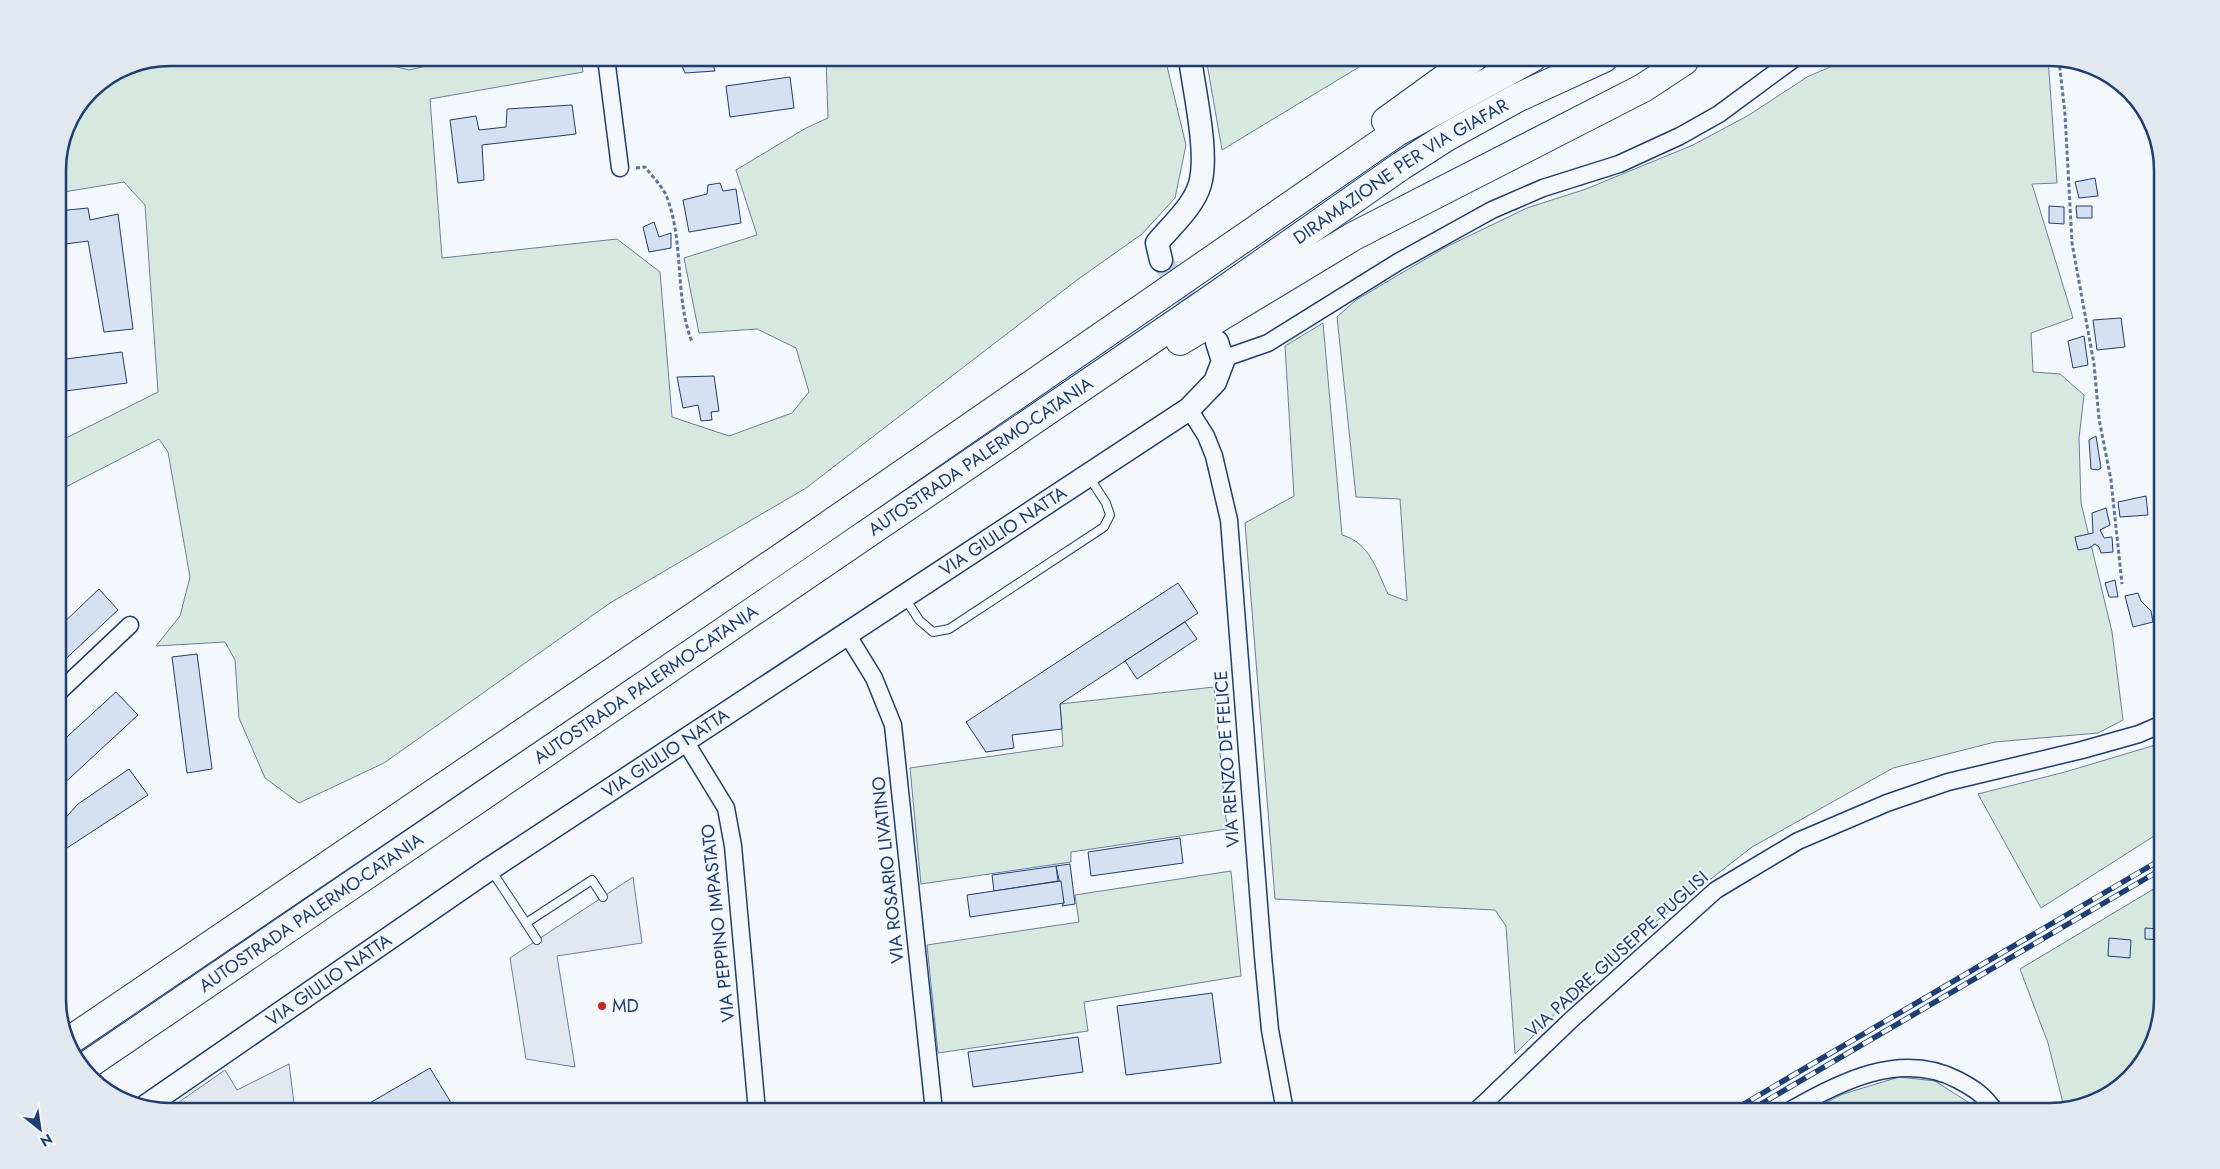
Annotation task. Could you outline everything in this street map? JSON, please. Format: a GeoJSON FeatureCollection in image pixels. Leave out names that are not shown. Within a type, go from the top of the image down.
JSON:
{"type":"FeatureCollection","features":[{"type":"Feature","properties":{"kind":"highway"},"geometry":{"type":"LineString","coordinates":[[807,540],[1463,66]]}},
{"type":"Feature","properties":{"kind":"highway","name":"DIRAMAZIONE PER VIA GIAFAR"},"geometry":{"type":"LineString","coordinates":[[1191,276],[1397,132],[1517,66]]}},
{"type":"Feature","properties":{"kind":"highway","name":"DIRAMAZIONE PER VIA GIAFAR"},"geometry":{"type":"LineString","coordinates":[[1208,302],[1401,166],[1448,136],[1517,98],[1587,66]]}},
{"type":"Feature","properties":{"kind":"highway"},"geometry":{"type":"LineString","coordinates":[[974,461],[1092,399],[1162,353],[1354,236],[1643,88],[1676,66]]}},
{"type":"Feature","properties":{"kind":"highway","name":"AUTOSTRADA PALERMO-CATANIA"},"geometry":{"type":"LineString","coordinates":[[74,1038],[807,540],[1191,276]]}},
{"type":"Feature","properties":{"kind":"highway","name":"AUTOSTRADA PALERMO-CATANIA"},"geometry":{"type":"LineString","coordinates":[[89,1064],[1208,302]]}},
{"type":"Feature","properties":{"kind":"street"},"geometry":{"type":"LineString","coordinates":[[607,66],[620,168]]}},
{"type":"Feature","properties":{"kind":"street"},"geometry":{"type":"LineString","coordinates":[[1161,260],[1157,243],[1188,206],[1200,185],[1204,160],[1191,66]]}},
{"type":"Feature","properties":{"kind":"street"},"geometry":{"type":"LineString","coordinates":[[1220,351],[1268,343],[1398,262],[1492,210],[1543,188],[1619,164],[1680,136],[1720,114],[1784,66]]}},
{"type":"Feature","properties":{"kind":"street","name":"VIA GIULIO NATTA"},"geometry":{"type":"LineString","coordinates":[[153,1101],[490,868],[1189,409],[1215,382],[1220,351]]}},
{"type":"Feature","properties":{"kind":"street","name":"VIA RENZO DE FELICE"},"geometry":{"type":"LineString","coordinates":[[1189,409],[1206,436],[1214,456],[1229,520],[1263,956],[1270,1030],[1283,1103]]}},
{"type":"Feature","properties":{"kind":"street"},"geometry":{"type":"LineString","coordinates":[[66,685],[130,624]]}},
{"type":"Feature","properties":{"kind":"street","name":"VIA ROSARIO LIVATINO"},"geometry":{"type":"LineString","coordinates":[[847,634],[874,678],[893,725],[933,1103]]}},
{"type":"Feature","properties":{"kind":"street","name":"VIA PADRE GIUSEPPE PUGLISI"},"geometry":{"type":"LineString","coordinates":[[1485,1103],[1571,1020],[1716,890],[1798,841],[1886,804],[1948,782],[2082,750],[2139,734],[2154,727]]}},
{"type":"Feature","properties":{"kind":"street","name":"VIA PEPPINO IMPASTATO"},"geometry":{"type":"LineString","coordinates":[[685,741],[726,808],[733,846],[756,1103]]}},
{"type":"Feature","properties":{"kind":"street"},"geometry":{"type":"LineString","coordinates":[[1804,1103],[1825,1090],[1873,1072],[1913,1067],[1945,1074],[1979,1092],[1988,1103]]}},
{"type":"Feature","properties":{"kind":"lane"},"geometry":{"type":"LineString","coordinates":[[904,597],[919,620],[933,632],[949,629],[1104,527],[1110,515],[1106,503],[1088,476]]}},
{"type":"Feature","properties":{"kind":"lane"},"geometry":{"type":"LineString","coordinates":[[490,868],[538,940]]}},
{"type":"Feature","properties":{"kind":"lane"},"geometry":{"type":"LineString","coordinates":[[526,923],[592,880],[603,897]]}},
{"type":"Feature","properties":{"kind":"path"},"geometry":{"type":"LineString","coordinates":[[2060,67],[2066,123],[2072,244],[2094,364],[2099,419],[2111,480],[2122,584]]}},
{"type":"Feature","properties":{"kind":"path"},"geometry":{"type":"LineString","coordinates":[[620,168],[645,167],[665,194],[678,240],[686,327],[692,342]]}},
{"type":"Feature","properties":{"kind":"shaded area"},"geometry":{"type":"Polygon","coordinates":[[[170,66],[393,66],[409,70],[426,66],[582,66],[583,72],[430,99],[442,258],[617,239],[660,272],[672,417],[729,436],[792,413],[809,392],[796,348],[757,329],[699,333],[684,258],[757,235],[736,170],[806,128],[828,118],[826,66],[1167,66],[1186,145],[1175,198],[1142,234],[1077,280],[806,488],[610,603],[384,763],[299,803],[265,778],[239,718],[235,660],[225,642],[156,646],[180,616],[190,577],[168,452],[159,439],[66,487],[66,438],[158,392],[145,205],[124,182],[66,192],[67,156],[74,130],[92,102],[112,84],[130,74],[150,68],[170,66]]]}},
{"type":"Feature","properties":{"kind":"shaded area"},"geometry":{"type":"Polygon","coordinates":[[[1207,66],[1361,66],[1222,150],[1207,66]]]}},
{"type":"Feature","properties":{"kind":"shaded area"},"geometry":{"type":"Polygon","coordinates":[[[1832,66],[2049,66],[2057,183],[2032,184],[2073,318],[2031,333],[2033,372],[2060,374],[2084,395],[2079,438],[2081,503],[2112,632],[2123,720],[2098,733],[1995,742],[1893,768],[1752,847],[1613,955],[1515,1054],[1506,926],[1495,910],[1275,899],[1245,523],[1294,496],[1285,346],[1323,323],[1342,535],[1352,539],[1366,551],[1376,566],[1388,594],[1407,601],[1400,499],[1356,497],[1337,317],[1356,300],[1446,247],[1527,208],[1586,189],[1693,145],[1749,115],[1807,77],[1832,66]]]}},
{"type":"Feature","properties":{"kind":"shaded area"},"geometry":{"type":"Polygon","coordinates":[[[1214,687],[1227,829],[1071,852],[1071,862],[921,884],[910,768],[1063,746],[1060,704],[1214,687]]]}},
{"type":"Feature","properties":{"kind":"shaded area"},"geometry":{"type":"Polygon","coordinates":[[[2154,745],[2154,836],[2041,908],[1978,794],[2065,772],[2154,745]]]}},
{"type":"Feature","properties":{"kind":"shaded area"},"geometry":{"type":"Polygon","coordinates":[[[1231,871],[1241,976],[1084,1002],[1088,1031],[938,1053],[927,945],[1079,922],[1075,895],[1231,871]]]}},
{"type":"Feature","properties":{"kind":"shaded area"},"geometry":{"type":"Polygon","coordinates":[[[633,877],[642,943],[557,956],[575,1067],[526,1059],[510,958],[633,877]]]}},
{"type":"Feature","properties":{"kind":"shaded area"},"geometry":{"type":"Polygon","coordinates":[[[2154,889],[2154,999],[2150,1026],[2136,1057],[2108,1085],[2083,1097],[2063,1102],[2048,1043],[2020,969],[2154,889]]]}},
{"type":"Feature","properties":{"kind":"shaded area"},"geometry":{"type":"Polygon","coordinates":[[[289,1064],[294,1103],[178,1103],[225,1070],[237,1090],[289,1064]]]}},
{"type":"Feature","properties":{"kind":"shaded area"},"geometry":{"type":"Polygon","coordinates":[[[1899,1077],[1935,1081],[1969,1103],[1825,1103],[1843,1094],[1899,1077]]]}},
{"type":"Feature","properties":{"kind":"building"},"geometry":{"type":"Polygon","coordinates":[[[682,66],[713,66],[715,71],[685,73],[682,66]]]}},
{"type":"Feature","properties":{"kind":"building"},"geometry":{"type":"Polygon","coordinates":[[[790,77],[794,108],[730,117],[726,86],[790,77]]]}},
{"type":"Feature","properties":{"kind":"building"},"geometry":{"type":"Polygon","coordinates":[[[572,105],[576,134],[482,145],[484,180],[458,183],[450,120],[476,116],[479,130],[506,127],[507,109],[572,105]]]}},
{"type":"Feature","properties":{"kind":"building"},"geometry":{"type":"Polygon","coordinates":[[[2095,178],[2098,196],[2079,198],[2075,182],[2095,178]]]}},
{"type":"Feature","properties":{"kind":"building"},"geometry":{"type":"Polygon","coordinates":[[[720,183],[723,191],[736,189],[741,223],[689,232],[683,200],[707,194],[708,185],[720,183]]]}},
{"type":"Feature","properties":{"kind":"building"},"geometry":{"type":"Polygon","coordinates":[[[2049,206],[2064,207],[2064,224],[2049,223],[2049,206]]]}},
{"type":"Feature","properties":{"kind":"building"},"geometry":{"type":"Polygon","coordinates":[[[2076,206],[2092,206],[2092,218],[2077,218],[2076,206]]]}},
{"type":"Feature","properties":{"kind":"building"},"geometry":{"type":"Polygon","coordinates":[[[88,208],[90,220],[118,214],[133,329],[104,332],[88,241],[66,244],[66,210],[88,208]]]}},
{"type":"Feature","properties":{"kind":"building"},"geometry":{"type":"Polygon","coordinates":[[[654,222],[659,237],[671,233],[671,248],[649,252],[643,227],[654,222]]]}},
{"type":"Feature","properties":{"kind":"building"},"geometry":{"type":"Polygon","coordinates":[[[2121,318],[2125,347],[2097,350],[2093,320],[2121,318]]]}},
{"type":"Feature","properties":{"kind":"building"},"geometry":{"type":"Polygon","coordinates":[[[2084,336],[2088,365],[2073,368],[2068,341],[2084,336]]]}},
{"type":"Feature","properties":{"kind":"building"},"geometry":{"type":"Polygon","coordinates":[[[122,352],[127,383],[66,391],[66,359],[122,352]]]}},
{"type":"Feature","properties":{"kind":"building"},"geometry":{"type":"Polygon","coordinates":[[[714,376],[719,411],[711,412],[712,420],[701,421],[698,405],[683,408],[677,377],[714,376]]]}},
{"type":"Feature","properties":{"kind":"building"},"geometry":{"type":"Polygon","coordinates":[[[2096,436],[2101,468],[2098,470],[2091,469],[2089,440],[2096,436]]]}},
{"type":"Feature","properties":{"kind":"building"},"geometry":{"type":"Polygon","coordinates":[[[2146,496],[2148,515],[2120,517],[2118,502],[2146,496]]]}},
{"type":"Feature","properties":{"kind":"building"},"geometry":{"type":"Polygon","coordinates":[[[2106,508],[2110,525],[2100,530],[2104,538],[2112,537],[2113,552],[2101,553],[2099,547],[2095,544],[2089,548],[2078,550],[2075,537],[2093,533],[2092,513],[2106,508]]]}},
{"type":"Feature","properties":{"kind":"building"},"geometry":{"type":"Polygon","coordinates":[[[2115,580],[2118,597],[2109,597],[2105,583],[2115,580]]]}},
{"type":"Feature","properties":{"kind":"building"},"geometry":{"type":"Polygon","coordinates":[[[1178,583],[1198,613],[1060,704],[1062,729],[1012,735],[1014,748],[986,752],[966,722],[1178,583]]]}},
{"type":"Feature","properties":{"kind":"building"},"geometry":{"type":"Polygon","coordinates":[[[99,589],[118,610],[66,659],[66,620],[99,589]]]}},
{"type":"Feature","properties":{"kind":"building"},"geometry":{"type":"Polygon","coordinates":[[[2138,593],[2141,601],[2151,611],[2153,622],[2133,627],[2125,596],[2138,593]]]}},
{"type":"Feature","properties":{"kind":"building"},"geometry":{"type":"Polygon","coordinates":[[[1185,622],[1197,639],[1137,679],[1125,661],[1185,622]]]}},
{"type":"Feature","properties":{"kind":"building"},"geometry":{"type":"Polygon","coordinates":[[[197,654],[212,769],[187,773],[172,657],[197,654]]]}},
{"type":"Feature","properties":{"kind":"building"},"geometry":{"type":"Polygon","coordinates":[[[116,692],[138,715],[66,782],[66,738],[116,692]]]}},
{"type":"Feature","properties":{"kind":"building"},"geometry":{"type":"Polygon","coordinates":[[[129,769],[148,795],[66,849],[66,817],[78,804],[129,769]]]}},
{"type":"Feature","properties":{"kind":"building"},"geometry":{"type":"Polygon","coordinates":[[[1180,838],[1183,863],[1091,876],[1088,852],[1180,838]]]}},
{"type":"Feature","properties":{"kind":"building"},"geometry":{"type":"Polygon","coordinates":[[[1070,864],[1075,904],[1062,906],[1064,903],[1056,866],[1070,864]]]}},
{"type":"Feature","properties":{"kind":"building"},"geometry":{"type":"Polygon","coordinates":[[[1056,866],[1058,881],[994,891],[992,875],[1056,866]]]}},
{"type":"Feature","properties":{"kind":"building"},"geometry":{"type":"Polygon","coordinates":[[[1061,881],[1064,903],[970,917],[967,895],[1061,881]]]}},
{"type":"Feature","properties":{"kind":"building"},"geometry":{"type":"Polygon","coordinates":[[[2145,928],[2154,929],[2154,940],[2145,939],[2145,928]]]}},
{"type":"Feature","properties":{"kind":"building"},"geometry":{"type":"Polygon","coordinates":[[[2109,938],[2131,940],[2130,958],[2108,956],[2109,938]]]}},
{"type":"Feature","properties":{"kind":"building"},"geometry":{"type":"Polygon","coordinates":[[[1212,993],[1221,1063],[1126,1075],[1117,1006],[1212,993]]]}},
{"type":"Feature","properties":{"kind":"building"},"geometry":{"type":"Polygon","coordinates":[[[1078,1037],[1083,1072],[973,1087],[968,1052],[1078,1037]]]}},
{"type":"Feature","properties":{"kind":"building"},"geometry":{"type":"Polygon","coordinates":[[[430,1068],[451,1103],[370,1103],[430,1068]]]}},
{"type":"Feature","properties":{"kind":"tunnel"},"geometry":{"type":"LineString","coordinates":[[1161,260],[1204,323]]}},
{"type":"Feature","properties":{"kind":"railway"},"geometry":{"type":"LineString","coordinates":[[1746,1103],[2154,864]]}},
{"type":"Feature","properties":{"kind":"railway"},"geometry":{"type":"LineString","coordinates":[[1763,1103],[2154,874]]}},
{"type":"Feature","properties":{"kind":"place","name":"MD"},"geometry":{"type":"Point","coordinates":[602,1006]}}]}
